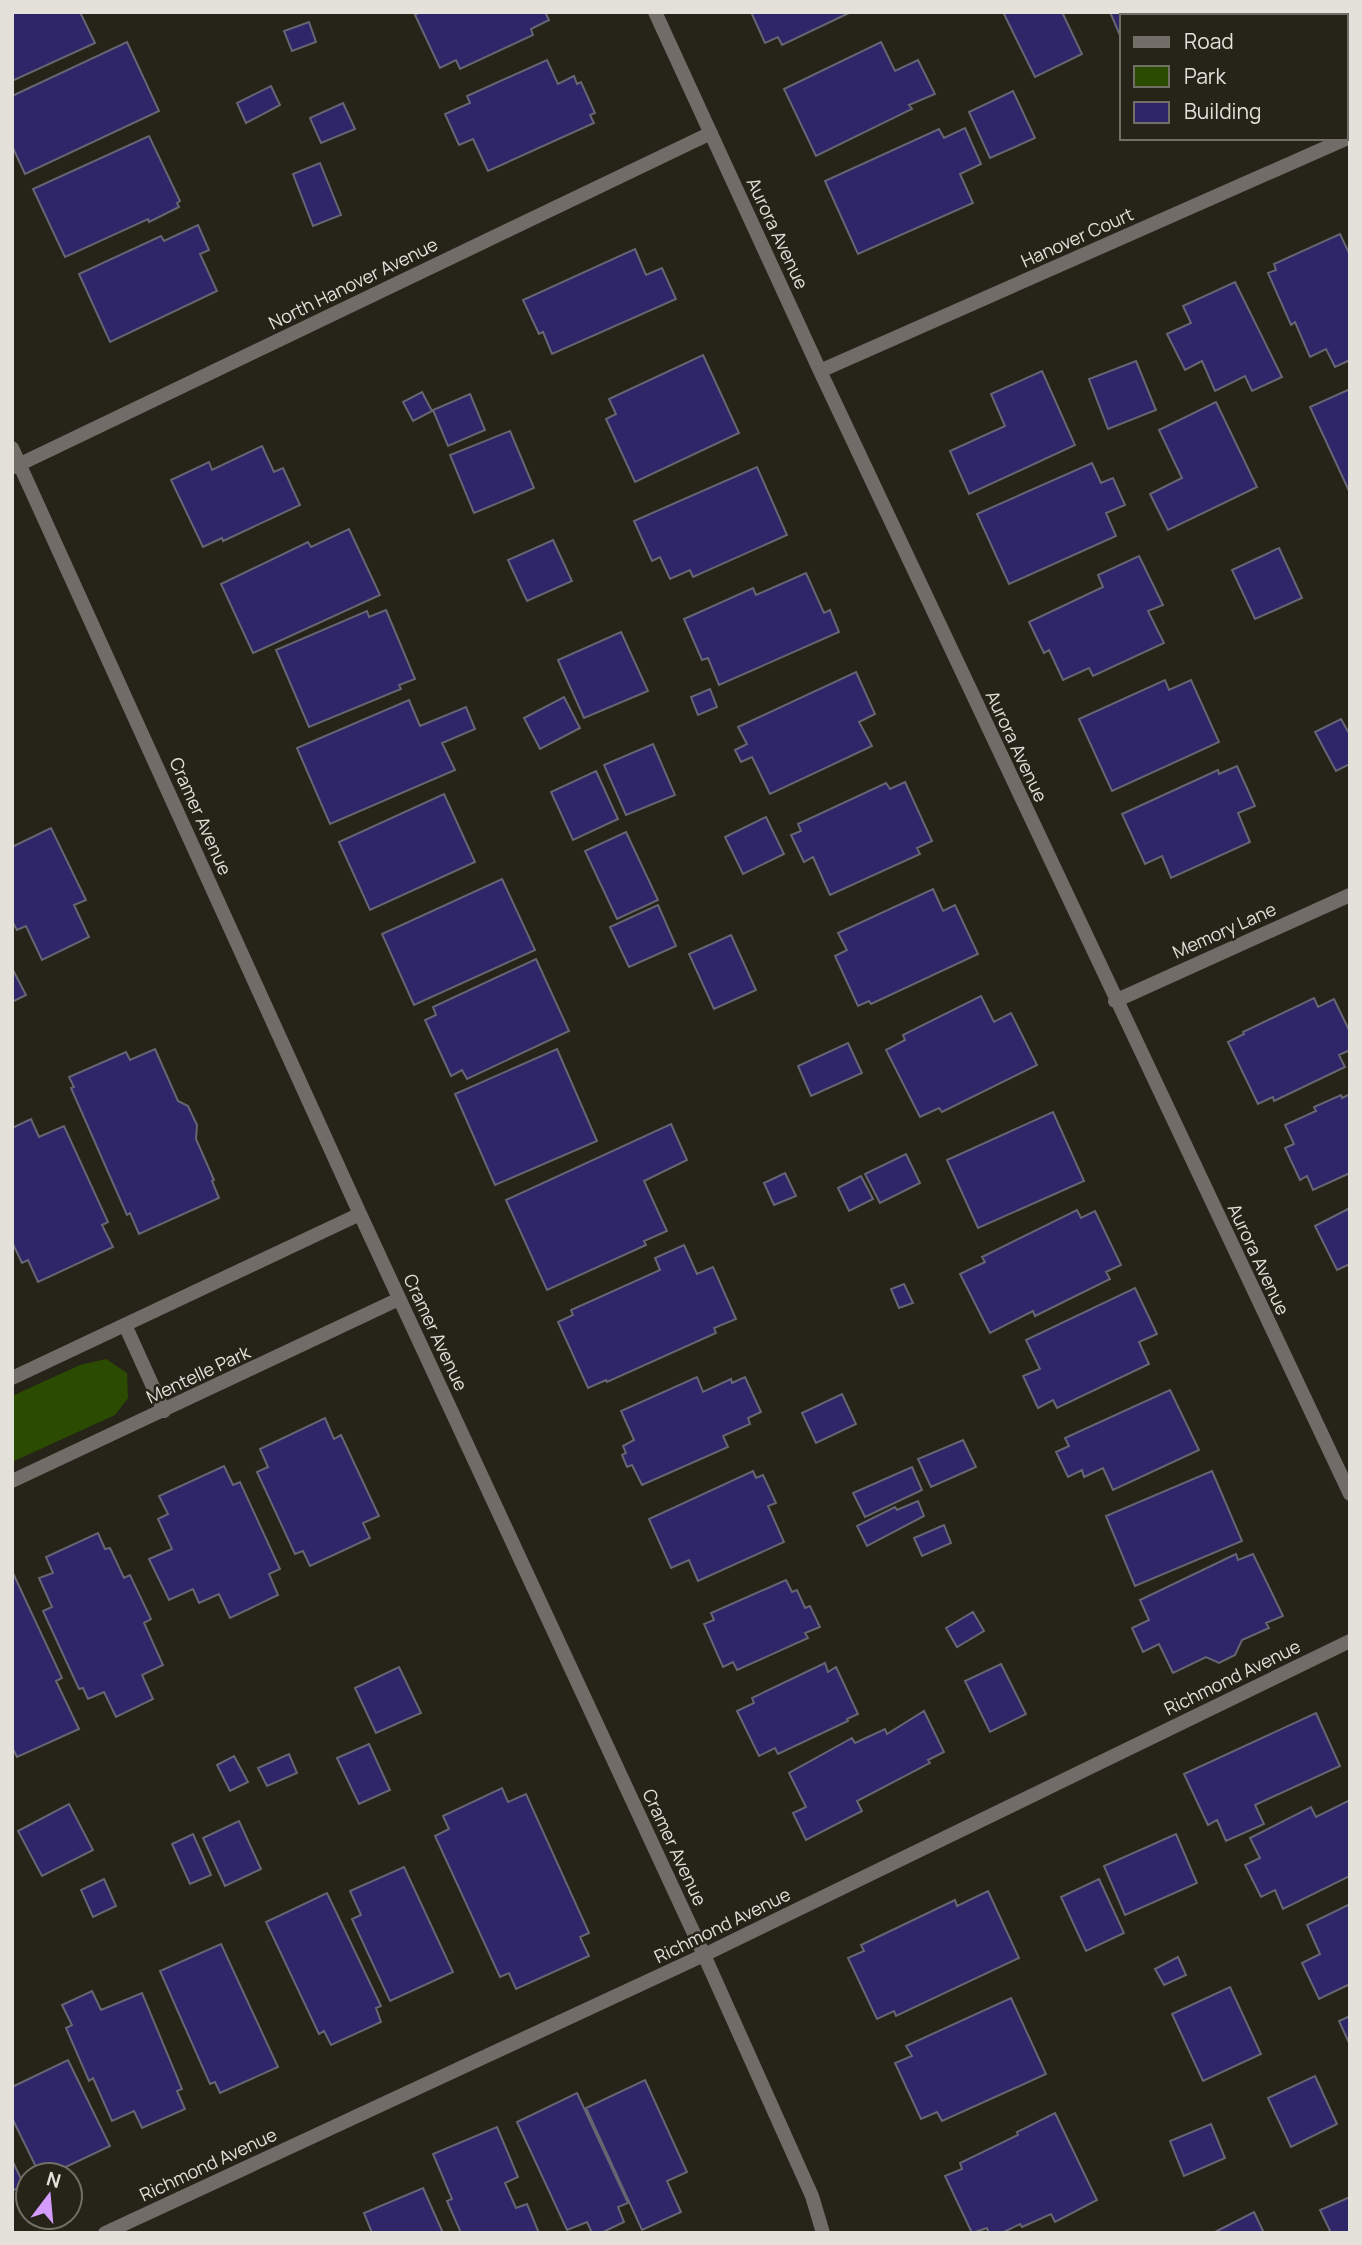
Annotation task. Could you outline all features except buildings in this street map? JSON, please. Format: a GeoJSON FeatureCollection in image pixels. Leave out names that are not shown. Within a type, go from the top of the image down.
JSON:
{"type":"FeatureCollection","features":[{"type":"Feature","properties":{"kind":"street","name":"Aurora Avenue"},"geometry":{"type":"LineString","coordinates":[[655,12],[1115,1001],[1350,1494]]}},
{"type":"Feature","properties":{"kind":"street","name":"North Hanover Avenue"},"geometry":{"type":"LineString","coordinates":[[16,466],[711,133]]}},
{"type":"Feature","properties":{"kind":"street","name":"Hanover Court"},"geometry":{"type":"LineString","coordinates":[[820,371],[1343,140]]}},
{"type":"Feature","properties":{"kind":"street","name":"Cramer Avenue"},"geometry":{"type":"LineString","coordinates":[[12,448],[16,466],[704,1955],[812,2196],[823,2233]]}},
{"type":"Feature","properties":{"kind":"street","name":"Memory Lane"},"geometry":{"type":"LineString","coordinates":[[1115,1001],[1350,895]]}},
{"type":"Feature","properties":{"kind":"street"},"geometry":{"type":"LineString","coordinates":[[12,1378],[360,1214]]}},
{"type":"Feature","properties":{"kind":"street","name":"Mentelle Park"},"geometry":{"type":"LineString","coordinates":[[12,1482],[399,1299]]}},
{"type":"Feature","properties":{"kind":"street"},"geometry":{"type":"LineString","coordinates":[[125,1325],[164,1411]]}},
{"type":"Feature","properties":{"kind":"street","name":"Richmond Avenue"},"geometry":{"type":"LineString","coordinates":[[105,2233],[704,1955],[1350,1642]]}},
{"type":"Feature","properties":{"kind":"green space"},"geometry":{"type":"Polygon","coordinates":[[[106,1359],[127,1373],[128,1398],[115,1415],[12,1462],[12,1396],[80,1365],[106,1359]]]}}]}
